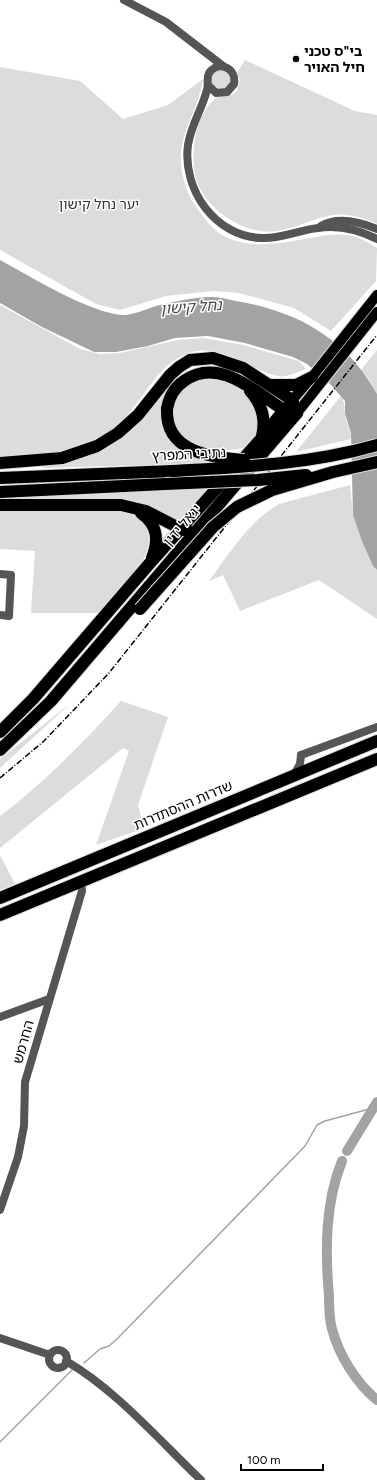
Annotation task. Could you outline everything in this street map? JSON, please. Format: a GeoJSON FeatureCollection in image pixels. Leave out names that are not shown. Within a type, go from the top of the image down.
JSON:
{"type":"FeatureCollection","features":[{"type":"Feature","properties":{"kind":"highway"},"geometry":{"type":"LineString","coordinates":[[0,463],[62,458],[97,446],[118,433],[138,415],[170,375],[178,367],[190,360],[213,358],[229,362],[243,368],[292,400],[297,412]]}},
{"type":"Feature","properties":{"kind":"highway"},"geometry":{"type":"LineString","coordinates":[[273,464],[210,457],[192,450],[176,437],[170,426],[167,409],[172,393],[180,384],[198,374],[218,372],[238,381],[284,410],[297,412]]}},
{"type":"Feature","properties":{"kind":"highway"},"geometry":{"type":"LineString","coordinates":[[238,381],[252,393],[259,402],[263,412],[264,428],[260,440]]}},
{"type":"Feature","properties":{"kind":"highway"},"geometry":{"type":"LineString","coordinates":[[271,385],[296,385],[316,381]]}},
{"type":"Feature","properties":{"kind":"highway","name":"יגאל ידין"},"geometry":{"type":"LineString","coordinates":[[0,732],[33,698],[150,563],[260,440],[284,410]]}},
{"type":"Feature","properties":{"kind":"highway","name":"יגאל ידין"},"geometry":{"type":"LineString","coordinates":[[0,750],[51,701],[297,412]]}},
{"type":"Feature","properties":{"kind":"highway","name":"נתיבי המפרץ"},"geometry":{"type":"LineString","coordinates":[[0,478],[173,471],[273,464],[327,458],[377,445]]}},
{"type":"Feature","properties":{"kind":"highway","name":"נתיבי המפרץ"},"geometry":{"type":"LineString","coordinates":[[0,492],[258,480],[332,472],[377,462]]}},
{"type":"Feature","properties":{"kind":"highway"},"geometry":{"type":"LineString","coordinates":[[51,701],[108,645],[213,527],[237,507],[272,490],[332,472]]}},
{"type":"Feature","properties":{"kind":"highway"},"geometry":{"type":"LineString","coordinates":[[0,505],[106,504],[132,507],[181,529],[196,532]]}},
{"type":"Feature","properties":{"kind":"highway"},"geometry":{"type":"LineString","coordinates":[[132,507],[146,517],[156,532],[156,546],[150,563]]}},
{"type":"Feature","properties":{"kind":"highway","name":"שדרות ההסתדרות"},"geometry":{"type":"LineString","coordinates":[[0,898],[377,741]]}},
{"type":"Feature","properties":{"kind":"highway"},"geometry":{"type":"LineString","coordinates":[[0,915],[377,759]]}},
{"type":"Feature","properties":{"kind":"main road","name":"יגאל ידין"},"geometry":{"type":"LineString","coordinates":[[297,412],[343,337],[377,295]]}},
{"type":"Feature","properties":{"kind":"main road","name":"יגאל ידין"},"geometry":{"type":"LineString","coordinates":[[284,410],[292,400],[316,381],[352,345],[377,312]]}},
{"type":"Feature","properties":{"kind":"street"},"geometry":{"type":"LineString","coordinates":[[124,0],[166,22],[200,50],[232,71],[235,82],[229,91],[219,94],[202,104]]}},
{"type":"Feature","properties":{"kind":"street"},"geometry":{"type":"LineString","coordinates":[[200,50],[205,57],[209,73]]}},
{"type":"Feature","properties":{"kind":"street"},"geometry":{"type":"LineString","coordinates":[[219,94],[211,90],[207,80],[209,73],[215,67],[223,66]]}},
{"type":"Feature","properties":{"kind":"street"},"geometry":{"type":"LineString","coordinates":[[208,85],[190,135],[187,159],[188,174],[194,190],[207,211],[226,227],[250,237],[273,238],[319,228],[350,229],[365,233],[377,239]]}},
{"type":"Feature","properties":{"kind":"street"},"geometry":{"type":"LineString","coordinates":[[319,228],[330,222],[342,220],[377,229]]}},
{"type":"Feature","properties":{"kind":"street"},"geometry":{"type":"LineString","coordinates":[[0,574],[11,575],[10,616],[0,615]]}},
{"type":"Feature","properties":{"kind":"street"},"geometry":{"type":"LineString","coordinates":[[301,755],[377,727]]}},
{"type":"Feature","properties":{"kind":"street"},"geometry":{"type":"LineString","coordinates":[[301,755],[307,763],[316,766]]}},
{"type":"Feature","properties":{"kind":"street"},"geometry":{"type":"LineString","coordinates":[[294,775],[300,764],[301,755]]}},
{"type":"Feature","properties":{"kind":"street","name":"החרמש"},"geometry":{"type":"LineString","coordinates":[[0,1210],[18,1157],[24,1126],[25,1082],[82,891],[81,882]]}},
{"type":"Feature","properties":{"kind":"street"},"geometry":{"type":"LineString","coordinates":[[0,1017],[49,999]]}},
{"type":"Feature","properties":{"kind":"street"},"geometry":{"type":"LineString","coordinates":[[0,1338],[50,1355]]}},
{"type":"Feature","properties":{"kind":"street"},"geometry":{"type":"LineString","coordinates":[[53,1351],[61,1351],[66,1356],[66,1361],[62,1367],[55,1367],[50,1362],[50,1355],[53,1351]]}},
{"type":"Feature","properties":{"kind":"street"},"geometry":{"type":"LineString","coordinates":[[66,1361],[88,1373],[201,1480]]}},
{"type":"Feature","properties":{"kind":"green space"},"geometry":{"type":"Polygon","coordinates":[[[245,60],[355,111],[377,115],[377,224],[355,216],[333,215],[319,218],[284,230],[264,231],[250,229],[224,216],[204,195],[194,170],[194,151],[199,122],[203,114],[215,99],[237,91],[240,80],[237,73],[245,60]]]}},
{"type":"Feature","properties":{"kind":"green space","name":"יער נחל קישון"},"geometry":{"type":"Polygon","coordinates":[[[0,67],[80,81],[123,119],[168,105],[203,79],[198,99],[184,138],[181,151],[181,166],[184,182],[190,197],[208,223],[221,234],[242,243],[265,244],[288,242],[329,235],[355,237],[377,248],[376,281],[331,331],[294,308],[239,293],[214,291],[166,296],[120,310],[96,304],[0,250],[0,67]]]}},
{"type":"Feature","properties":{"kind":"green space"},"geometry":{"type":"Polygon","coordinates":[[[215,69],[230,72],[232,75],[229,88],[217,90],[209,80],[215,69]]]}},
{"type":"Feature","properties":{"kind":"green space"},"geometry":{"type":"Polygon","coordinates":[[[0,305],[80,349],[100,354],[120,353],[178,340],[204,338],[243,345],[299,361],[306,369],[288,375],[277,376],[266,373],[236,358],[215,351],[204,350],[192,352],[179,357],[168,366],[158,376],[121,422],[98,439],[71,449],[57,452],[0,457],[0,305]]]}},
{"type":"Feature","properties":{"kind":"green space"},"geometry":{"type":"Polygon","coordinates":[[[377,350],[377,394],[368,378],[361,370],[377,350]]]}},
{"type":"Feature","properties":{"kind":"green space"},"geometry":{"type":"Polygon","coordinates":[[[209,376],[230,381],[236,385],[243,391],[253,406],[259,423],[259,431],[256,439],[245,447],[218,450],[200,446],[186,440],[176,427],[172,411],[173,403],[180,389],[186,384],[209,376]]]}},
{"type":"Feature","properties":{"kind":"green space"},"geometry":{"type":"Polygon","coordinates":[[[164,389],[168,392],[169,421],[172,439],[177,446],[185,451],[213,463],[43,468],[42,464],[81,458],[115,443],[140,422],[164,389]]]}},
{"type":"Feature","properties":{"kind":"green space"},"geometry":{"type":"Polygon","coordinates":[[[341,396],[344,402],[351,439],[296,452],[341,396]]]}},
{"type":"Feature","properties":{"kind":"green space"},"geometry":{"type":"Polygon","coordinates":[[[350,485],[353,515],[373,565],[377,570],[377,619],[319,580],[240,611],[223,575],[209,581],[240,539],[268,511],[279,504],[350,485]]]}},
{"type":"Feature","properties":{"kind":"green space"},"geometry":{"type":"Polygon","coordinates":[[[213,486],[178,524],[154,512],[0,500],[0,496],[213,486]]]}},
{"type":"Feature","properties":{"kind":"green space"},"geometry":{"type":"Polygon","coordinates":[[[0,510],[116,510],[127,513],[143,522],[147,528],[149,536],[146,554],[141,564],[98,613],[31,613],[35,551],[0,549],[0,510]]]}},
{"type":"Feature","properties":{"kind":"green space"},"geometry":{"type":"Polygon","coordinates":[[[121,701],[168,717],[138,805],[143,824],[142,829],[96,845],[129,751],[123,748],[0,848],[0,816],[63,762],[121,701]]]}},
{"type":"Feature","properties":{"kind":"green space"},"geometry":{"type":"Polygon","coordinates":[[[71,703],[1,767],[0,768],[0,759],[71,703]]]}},
{"type":"Feature","properties":{"kind":"green space"},"geometry":{"type":"Polygon","coordinates":[[[0,855],[15,884],[0,890],[0,855]]]}},
{"type":"Feature","properties":{"kind":"water","name":"נחל קישון"},"geometry":{"type":"Polygon","coordinates":[[[0,260],[61,293],[110,313],[128,315],[176,301],[206,297],[220,298],[264,307],[284,314],[321,332],[337,344],[365,375],[377,394],[377,570],[373,566],[362,541],[353,515],[351,433],[345,414],[345,401],[330,384],[307,364],[293,357],[245,343],[208,336],[175,338],[148,346],[116,352],[94,352],[42,327],[0,303],[0,260]]]}},
{"type":"Feature","properties":{"kind":"waterway"},"geometry":{"type":"LineString","coordinates":[[347,1151],[377,1102]]}},
{"type":"Feature","properties":{"kind":"waterway"},"geometry":{"type":"LineString","coordinates":[[84,1363],[100,1349],[109,1346],[117,1339],[305,1146],[317,1125],[325,1121],[373,1108]]}},
{"type":"Feature","properties":{"kind":"waterway"},"geometry":{"type":"LineString","coordinates":[[342,1161],[336,1177],[329,1210],[327,1262],[330,1321],[339,1349],[349,1368],[355,1377],[377,1400]]}},
{"type":"Feature","properties":{"kind":"waterway"},"geometry":{"type":"LineString","coordinates":[[0,1442],[72,1370]]}},
{"type":"Feature","properties":{"kind":"railway"},"geometry":{"type":"LineString","coordinates":[[0,778],[44,741],[109,673],[377,335]]}},
{"type":"Feature","properties":{"kind":"place","name":"בי\"ס טכני חיל האויר"},"geometry":{"type":"Point","coordinates":[296,59]}}]}
